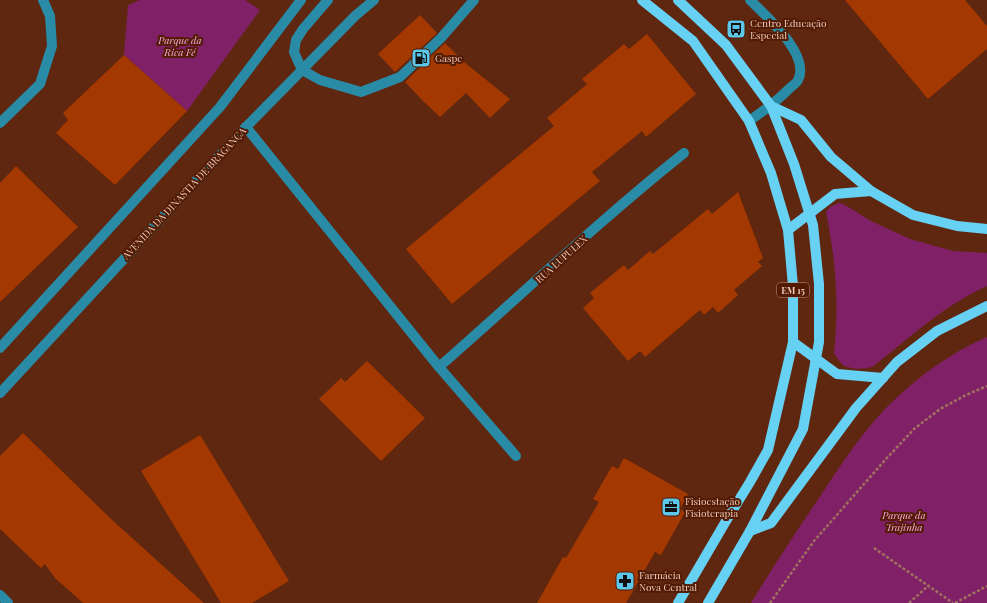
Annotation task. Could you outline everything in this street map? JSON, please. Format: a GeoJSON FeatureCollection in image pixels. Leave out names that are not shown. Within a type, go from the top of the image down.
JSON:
{"type":"FeatureCollection","features":[{"type":"Feature","properties":{"kind":"main road","name":"EM 15"},"geometry":{"type":"LineString","coordinates":[[642,0],[693,41],[749,121],[771,173],[788,230],[793,286],[793,342],[768,450],[678,603]]}},
{"type":"Feature","properties":{"kind":"main road","name":"EM 15"},"geometry":{"type":"LineString","coordinates":[[678,0],[726,45],[772,106],[794,164],[813,225],[819,284],[819,342],[803,429],[750,531],[708,603]]}},
{"type":"Feature","properties":{"kind":"main road"},"geometry":{"type":"LineString","coordinates":[[772,106],[801,120],[830,157],[871,191],[913,215],[957,226],[987,229]]}},
{"type":"Feature","properties":{"kind":"main road"},"geometry":{"type":"LineString","coordinates":[[788,230],[835,194],[871,191]]}},
{"type":"Feature","properties":{"kind":"main road"},"geometry":{"type":"LineString","coordinates":[[750,531],[771,523],[856,408],[897,362],[937,331],[987,306]]}},
{"type":"Feature","properties":{"kind":"main road"},"geometry":{"type":"LineString","coordinates":[[793,342],[837,374],[883,378]]}},
{"type":"Feature","properties":{"kind":"street"},"geometry":{"type":"LineString","coordinates":[[0,123],[40,84],[52,46],[50,16],[43,0]]}},
{"type":"Feature","properties":{"kind":"street"},"geometry":{"type":"LineString","coordinates":[[0,348],[220,107],[302,0]]}},
{"type":"Feature","properties":{"kind":"street"},"geometry":{"type":"LineString","coordinates":[[328,0],[303,29],[296,40],[294,52],[302,70],[320,80],[361,92],[400,77],[441,38],[474,0]]}},
{"type":"Feature","properties":{"kind":"street","name":"AVENIDA DA DINASTIA DE BRAGANÇA"},"geometry":{"type":"LineString","coordinates":[[0,392],[246,127],[355,16],[374,0]]}},
{"type":"Feature","properties":{"kind":"street"},"geometry":{"type":"LineString","coordinates":[[749,121],[772,106],[798,81],[800,72],[800,62],[796,52],[789,42],[750,0]]}},
{"type":"Feature","properties":{"kind":"street"},"geometry":{"type":"LineString","coordinates":[[246,127],[439,367],[516,456]]}},
{"type":"Feature","properties":{"kind":"street","name":"RUA LUPULEX"},"geometry":{"type":"LineString","coordinates":[[439,367],[635,193],[684,153]]}},
{"type":"Feature","properties":{"kind":"street"},"geometry":{"type":"LineString","coordinates":[[0,595],[8,603]]}},
{"type":"Feature","properties":{"kind":"path"},"geometry":{"type":"LineString","coordinates":[[770,603],[814,541],[886,459],[914,430],[940,409],[987,386]]}},
{"type":"Feature","properties":{"kind":"path"},"geometry":{"type":"LineString","coordinates":[[874,548],[954,603],[987,586]]}},
{"type":"Feature","properties":{"kind":"path"},"geometry":{"type":"LineString","coordinates":[[909,603],[928,586]]}},
{"type":"Feature","properties":{"kind":"green space","name":"Parque da Rica Fé"},"geometry":{"type":"Polygon","coordinates":[[[140,0],[245,0],[260,10],[187,111],[124,55],[128,5],[140,0]]]}},
{"type":"Feature","properties":{"kind":"green space"},"geometry":{"type":"Polygon","coordinates":[[[839,203],[871,221],[910,239],[953,251],[987,253],[987,286],[955,303],[872,367],[857,369],[843,365],[834,354],[836,336],[836,283],[826,212],[830,207],[839,203]]]}},
{"type":"Feature","properties":{"kind":"green space","name":"Parque da Trajinha"},"geometry":{"type":"Polygon","coordinates":[[[987,337],[987,603],[751,603],[840,466],[868,428],[888,406],[922,376],[947,358],[987,337]]]}},
{"type":"Feature","properties":{"kind":"building"},"geometry":{"type":"Polygon","coordinates":[[[845,0],[965,0],[987,26],[987,49],[928,99],[845,0]]]}},
{"type":"Feature","properties":{"kind":"building"},"geometry":{"type":"Polygon","coordinates":[[[420,15],[437,33],[395,72],[378,54],[420,15]]]}},
{"type":"Feature","properties":{"kind":"building"},"geometry":{"type":"Polygon","coordinates":[[[647,34],[696,94],[646,137],[642,131],[592,172],[600,181],[452,304],[406,249],[554,126],[547,118],[587,84],[582,79],[624,44],[629,49],[647,34]]]}},
{"type":"Feature","properties":{"kind":"building"},"geometry":{"type":"Polygon","coordinates":[[[445,43],[464,62],[510,99],[490,118],[466,93],[440,117],[405,82],[445,43]]]}},
{"type":"Feature","properties":{"kind":"building"},"geometry":{"type":"Polygon","coordinates":[[[124,55],[187,111],[115,185],[56,133],[68,120],[63,113],[124,55]]]}},
{"type":"Feature","properties":{"kind":"building"},"geometry":{"type":"Polygon","coordinates":[[[16,166],[78,227],[0,302],[0,183],[16,166]]]}},
{"type":"Feature","properties":{"kind":"building"},"geometry":{"type":"Polygon","coordinates":[[[738,192],[763,258],[758,262],[762,266],[734,290],[738,295],[718,313],[713,307],[704,315],[700,310],[645,357],[640,351],[628,361],[583,308],[594,298],[590,293],[624,265],[628,270],[650,251],[653,254],[708,209],[712,214],[738,192]]]}},
{"type":"Feature","properties":{"kind":"building"},"geometry":{"type":"Polygon","coordinates":[[[367,361],[425,418],[381,461],[319,399],[341,378],[345,382],[367,361]]]}},
{"type":"Feature","properties":{"kind":"building"},"geometry":{"type":"Polygon","coordinates":[[[23,433],[110,518],[204,603],[83,603],[55,578],[45,564],[41,568],[0,529],[0,456],[23,433]]]}},
{"type":"Feature","properties":{"kind":"building"},"geometry":{"type":"Polygon","coordinates":[[[200,435],[289,581],[252,603],[221,603],[141,471],[200,435]]]}},
{"type":"Feature","properties":{"kind":"building"},"geometry":{"type":"Polygon","coordinates":[[[624,458],[688,494],[680,509],[685,512],[661,555],[655,552],[626,603],[537,603],[563,557],[566,558],[599,502],[593,499],[612,466],[618,469],[624,458]]]}},
{"type":"Feature","properties":{"kind":"place","name":"Centro Educação Especial"},"geometry":{"type":"Point","coordinates":[736,29]}},
{"type":"Feature","properties":{"kind":"place","name":"Gaspe"},"geometry":{"type":"Point","coordinates":[421,58]}},
{"type":"Feature","properties":{"kind":"place","name":"Fisioestação Fisioterapia"},"geometry":{"type":"Point","coordinates":[671,507]}},
{"type":"Feature","properties":{"kind":"place","name":"Farmácia Nova Central"},"geometry":{"type":"Point","coordinates":[625,581]}}]}
